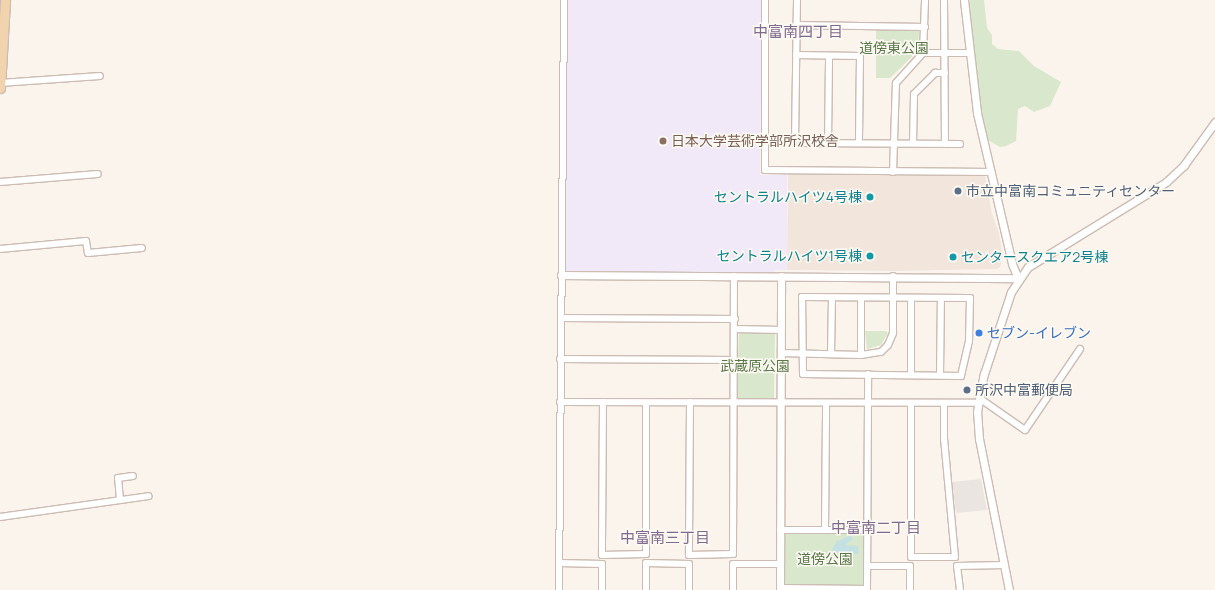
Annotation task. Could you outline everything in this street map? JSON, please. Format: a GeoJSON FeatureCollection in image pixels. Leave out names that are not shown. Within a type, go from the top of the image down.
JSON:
{"type":"FeatureCollection","features":[{"type":"Feature","properties":{"kind":"main road"},"geometry":{"type":"LineString","coordinates":[[0,88],[5,0]]}},
{"type":"Feature","properties":{"kind":"street"},"geometry":{"type":"LineString","coordinates":[[559,590],[564,0]]}},
{"type":"Feature","properties":{"kind":"street"},"geometry":{"type":"LineString","coordinates":[[765,0],[765,170],[991,172]]}},
{"type":"Feature","properties":{"kind":"street"},"geometry":{"type":"LineString","coordinates":[[797,0],[795,138],[802,143],[960,144]]}},
{"type":"Feature","properties":{"kind":"street"},"geometry":{"type":"LineString","coordinates":[[893,172],[894,86],[923,53],[925,0]]}},
{"type":"Feature","properties":{"kind":"street"},"geometry":{"type":"LineString","coordinates":[[944,0],[945,144]]}},
{"type":"Feature","properties":{"kind":"street"},"geometry":{"type":"LineString","coordinates":[[964,0],[977,113],[1012,264],[1018,278]]}},
{"type":"Feature","properties":{"kind":"street"},"geometry":{"type":"LineString","coordinates":[[796,26],[925,27]]}},
{"type":"Feature","properties":{"kind":"street"},"geometry":{"type":"LineString","coordinates":[[923,53],[969,53]]}},
{"type":"Feature","properties":{"kind":"street"},"geometry":{"type":"LineString","coordinates":[[796,55],[860,56],[859,143]]}},
{"type":"Feature","properties":{"kind":"street"},"geometry":{"type":"LineString","coordinates":[[828,143],[829,56]]}},
{"type":"Feature","properties":{"kind":"street"},"geometry":{"type":"LineString","coordinates":[[913,144],[914,94],[935,73],[945,73]]}},
{"type":"Feature","properties":{"kind":"street"},"geometry":{"type":"LineString","coordinates":[[0,83],[100,76]]}},
{"type":"Feature","properties":{"kind":"street"},"geometry":{"type":"LineString","coordinates":[[1009,590],[979,439],[978,401],[984,374],[1011,292],[1018,278],[1037,261],[1166,182],[1184,165],[1215,122]]}},
{"type":"Feature","properties":{"kind":"street"},"geometry":{"type":"LineString","coordinates":[[0,182],[98,174]]}},
{"type":"Feature","properties":{"kind":"street"},"geometry":{"type":"LineString","coordinates":[[0,250],[86,241],[88,253],[142,248]]}},
{"type":"Feature","properties":{"kind":"street"},"geometry":{"type":"LineString","coordinates":[[561,275],[1018,278]]}},
{"type":"Feature","properties":{"kind":"street"},"geometry":{"type":"LineString","coordinates":[[690,402],[689,555],[733,554],[734,276]]}},
{"type":"Feature","properties":{"kind":"street"},"geometry":{"type":"LineString","coordinates":[[782,276],[780,589],[868,589],[868,374]]}},
{"type":"Feature","properties":{"kind":"street"},"geometry":{"type":"LineString","coordinates":[[781,353],[861,355],[880,352],[890,341],[893,276]]}},
{"type":"Feature","properties":{"kind":"street"},"geometry":{"type":"LineString","coordinates":[[802,297],[893,298],[970,298],[969,341],[961,376],[803,374],[802,297]]}},
{"type":"Feature","properties":{"kind":"street"},"geometry":{"type":"LineString","coordinates":[[831,354],[832,298]]}},
{"type":"Feature","properties":{"kind":"street"},"geometry":{"type":"LineString","coordinates":[[861,298],[861,355]]}},
{"type":"Feature","properties":{"kind":"street"},"geometry":{"type":"LineString","coordinates":[[911,298],[911,375]]}},
{"type":"Feature","properties":{"kind":"street"},"geometry":{"type":"LineString","coordinates":[[940,375],[941,298]]}},
{"type":"Feature","properties":{"kind":"street"},"geometry":{"type":"LineString","coordinates":[[561,318],[735,319]]}},
{"type":"Feature","properties":{"kind":"street"},"geometry":{"type":"LineString","coordinates":[[735,329],[781,330]]}},
{"type":"Feature","properties":{"kind":"street"},"geometry":{"type":"LineString","coordinates":[[560,402],[944,403],[978,401],[1025,430],[1080,349]]}},
{"type":"Feature","properties":{"kind":"street"},"geometry":{"type":"LineString","coordinates":[[560,359],[734,360]]}},
{"type":"Feature","properties":{"kind":"street"},"geometry":{"type":"LineString","coordinates":[[602,402],[602,555],[646,554],[646,403]]}},
{"type":"Feature","properties":{"kind":"street"},"geometry":{"type":"LineString","coordinates":[[825,530],[826,403]]}},
{"type":"Feature","properties":{"kind":"street"},"geometry":{"type":"LineString","coordinates":[[911,403],[912,557],[955,557],[944,403]]}},
{"type":"Feature","properties":{"kind":"street"},"geometry":{"type":"LineString","coordinates":[[120,500],[118,478],[132,476]]}},
{"type":"Feature","properties":{"kind":"street"},"geometry":{"type":"LineString","coordinates":[[0,517],[149,496]]}},
{"type":"Feature","properties":{"kind":"street"},"geometry":{"type":"LineString","coordinates":[[780,530],[867,530]]}},
{"type":"Feature","properties":{"kind":"street"},"geometry":{"type":"LineString","coordinates":[[646,590],[646,563],[689,564],[689,590]]}},
{"type":"Feature","properties":{"kind":"street"},"geometry":{"type":"LineString","coordinates":[[559,564],[602,564],[602,590]]}},
{"type":"Feature","properties":{"kind":"street"},"geometry":{"type":"LineString","coordinates":[[733,590],[733,564],[780,564]]}},
{"type":"Feature","properties":{"kind":"street"},"geometry":{"type":"LineString","coordinates":[[960,590],[957,566],[1004,565]]}},
{"type":"Feature","properties":{"kind":"street"},"geometry":{"type":"LineString","coordinates":[[867,566],[910,566],[910,590]]}},
{"type":"Feature","properties":{"kind":"shaded area","name":"日本大学芸術学部所沢校舎"},"geometry":{"type":"Polygon","coordinates":[[[567,0],[762,0],[760,175],[787,174],[787,270],[775,270],[774,273],[564,271],[567,0]]]}},
{"type":"Feature","properties":{"kind":"shaded area"},"geometry":{"type":"Polygon","coordinates":[[[788,174],[985,175],[992,214],[999,233],[1003,257],[1000,267],[997,269],[896,271],[787,270],[788,174]]]}},
{"type":"Feature","properties":{"kind":"shaded area"},"geometry":{"type":"Polygon","coordinates":[[[981,479],[987,510],[956,513],[952,482],[981,479]]]}},
{"type":"Feature","properties":{"kind":"green space"},"geometry":{"type":"Polygon","coordinates":[[[970,0],[984,0],[987,28],[992,35],[992,44],[998,49],[1019,51],[1034,66],[1061,82],[1050,106],[1034,112],[1025,106],[1018,109],[1016,141],[1006,146],[1000,147],[988,140],[980,117],[971,45],[970,0]]]}},
{"type":"Feature","properties":{"kind":"green space","name":"道傍東公園"},"geometry":{"type":"Polygon","coordinates":[[[876,29],[919,30],[918,47],[915,54],[890,78],[876,78],[876,29]]]}},
{"type":"Feature","properties":{"kind":"green space"},"geometry":{"type":"Polygon","coordinates":[[[865,331],[886,331],[888,333],[881,345],[867,349],[865,331]]]}},
{"type":"Feature","properties":{"kind":"green space","name":"武蔵原公園"},"geometry":{"type":"Polygon","coordinates":[[[739,332],[775,332],[774,400],[736,399],[739,332]]]}},
{"type":"Feature","properties":{"kind":"green space","name":"道傍公園"},"geometry":{"type":"Polygon","coordinates":[[[785,532],[862,532],[864,534],[863,586],[785,585],[785,532]]]}},
{"type":"Feature","properties":{"kind":"water"},"geometry":{"type":"Polygon","coordinates":[[[850,536],[853,539],[845,545],[858,546],[859,554],[834,552],[832,549],[837,541],[850,536]]]}},
{"type":"Feature","properties":{"kind":"place","name":"日本大学芸術学部所沢校舎"},"geometry":{"type":"Point","coordinates":[663,141]}},
{"type":"Feature","properties":{"kind":"place","name":"市立中富南コミュニティセンター"},"geometry":{"type":"Point","coordinates":[958,191]}},
{"type":"Feature","properties":{"kind":"place","name":"セントラルハイツ4号棟"},"geometry":{"type":"Point","coordinates":[870,197]}},
{"type":"Feature","properties":{"kind":"place","name":"セントラルハイツ1号棟"},"geometry":{"type":"Point","coordinates":[870,256]}},
{"type":"Feature","properties":{"kind":"place","name":"センタースクエア2号棟"},"geometry":{"type":"Point","coordinates":[953,257]}},
{"type":"Feature","properties":{"kind":"place","name":"セブン-イレブン"},"geometry":{"type":"Point","coordinates":[979,333]}},
{"type":"Feature","properties":{"kind":"place","name":"所沢中富郵便局"},"geometry":{"type":"Point","coordinates":[967,390]}},
{"type":"Feature","properties":{"kind":"district","name":"中富南四丁目"},"geometry":{"type":"Point","coordinates":[798,32]}},
{"type":"Feature","properties":{"kind":"district","name":"中富南二丁目"},"geometry":{"type":"Point","coordinates":[876,528]}},
{"type":"Feature","properties":{"kind":"district","name":"中富南三丁目"},"geometry":{"type":"Point","coordinates":[665,538]}}]}
